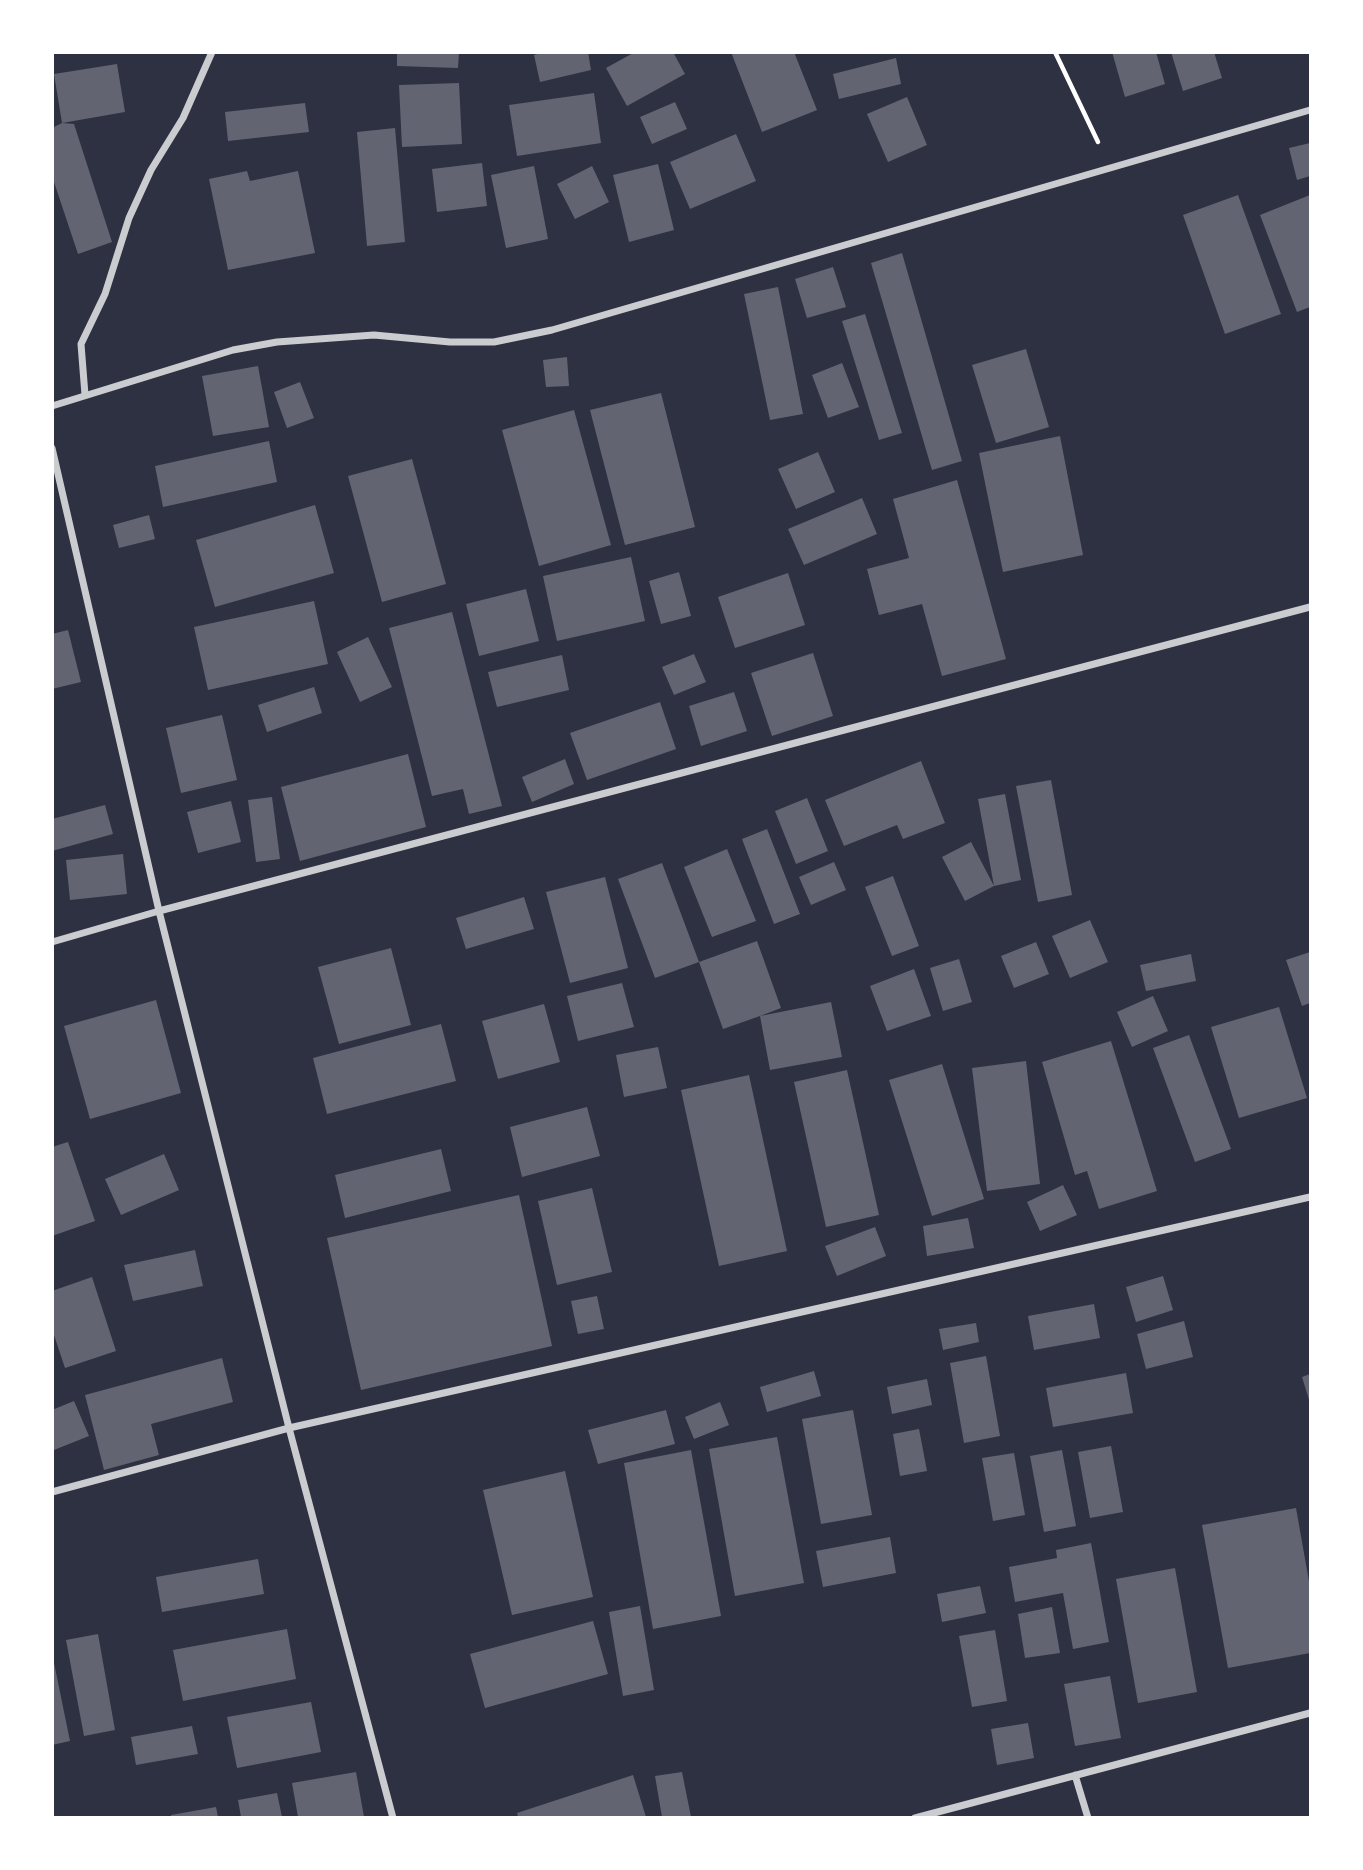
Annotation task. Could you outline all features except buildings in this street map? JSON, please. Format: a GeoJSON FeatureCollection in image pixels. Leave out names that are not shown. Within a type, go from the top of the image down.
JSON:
{"type":"FeatureCollection","features":[{"type":"Feature","properties":{"kind":"street"},"geometry":{"type":"LineString","coordinates":[[85,396],[81,344],[105,293],[129,218],[151,170],[183,118],[212,52]]}},
{"type":"Feature","properties":{"kind":"street"},"geometry":{"type":"LineString","coordinates":[[52,406],[233,350],[277,342],[374,335],[450,342],[494,342],[552,330],[1311,110]]}},
{"type":"Feature","properties":{"kind":"street"},"geometry":{"type":"LineString","coordinates":[[52,448],[159,911],[289,1428],[393,1818]]}},
{"type":"Feature","properties":{"kind":"street"},"geometry":{"type":"LineString","coordinates":[[52,942],[159,911],[1311,607]]}},
{"type":"Feature","properties":{"kind":"street"},"geometry":{"type":"LineString","coordinates":[[52,1492],[289,1428],[1311,1197]]}},
{"type":"Feature","properties":{"kind":"street"},"geometry":{"type":"LineString","coordinates":[[915,1818],[1311,1713]]}},
{"type":"Feature","properties":{"kind":"street"},"geometry":{"type":"LineString","coordinates":[[1076,1775],[1088,1818]]}},
{"type":"Feature","properties":{"kind":"path"},"geometry":{"type":"LineString","coordinates":[[1055,52],[1111,168]]}}]}
